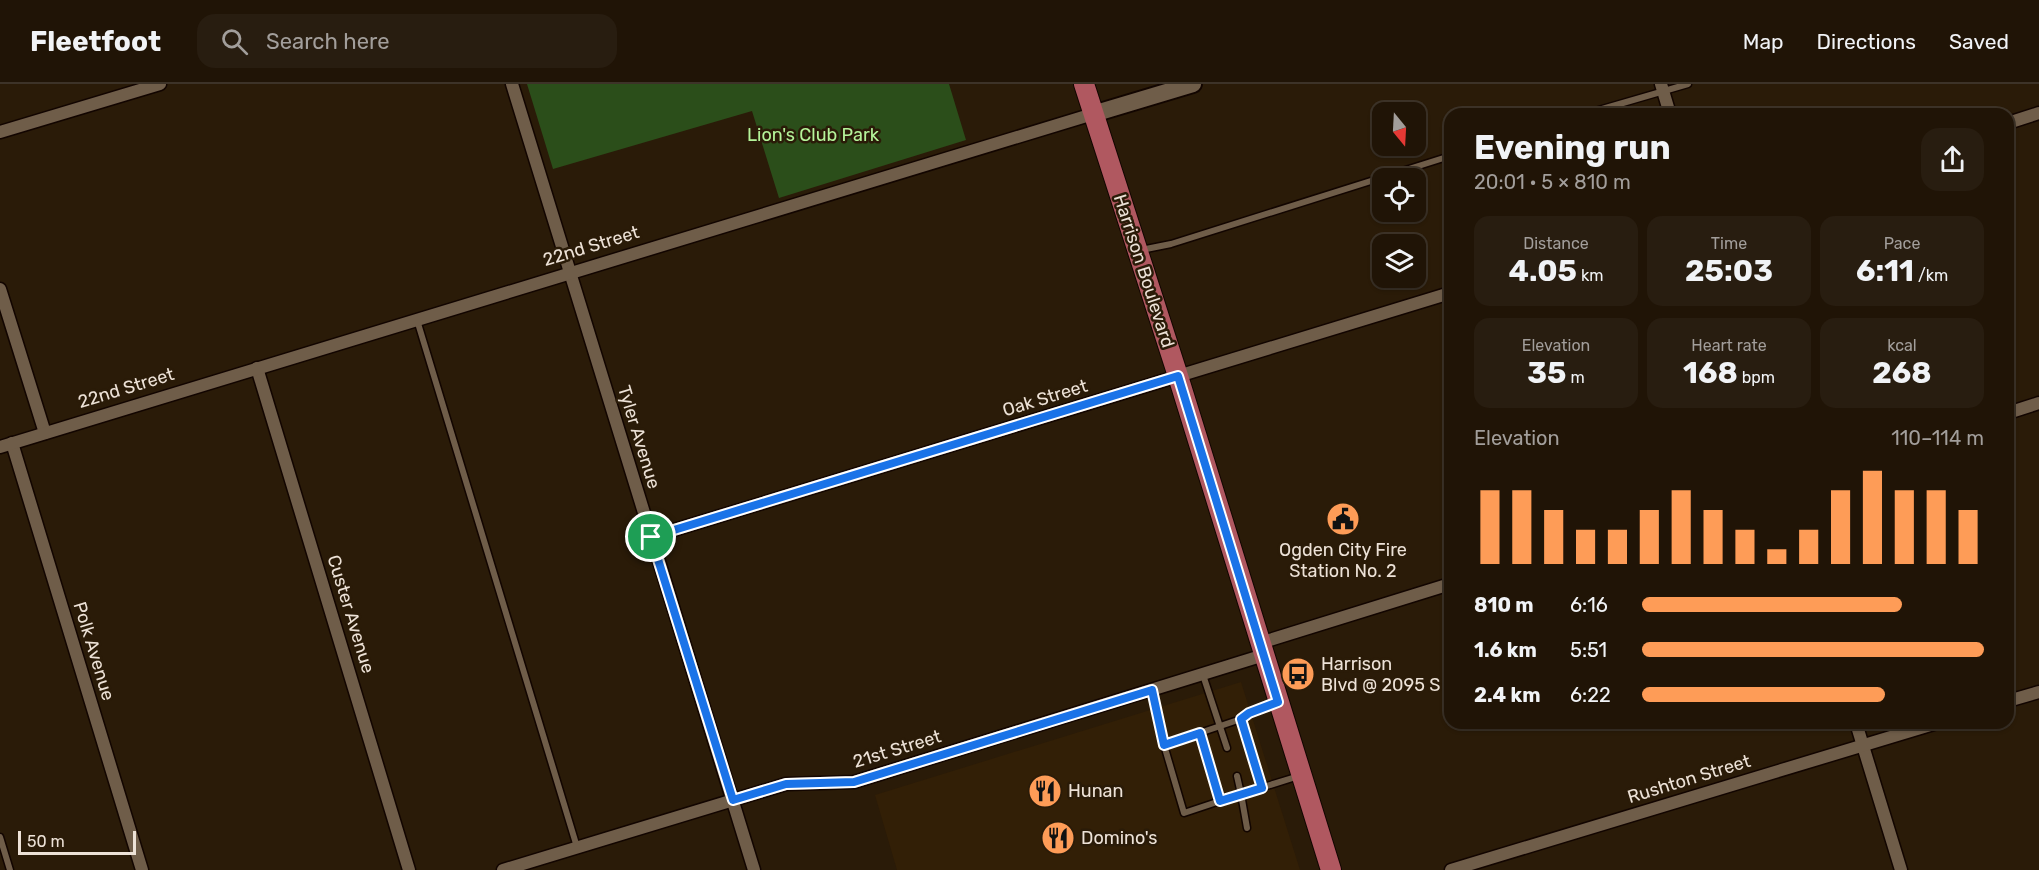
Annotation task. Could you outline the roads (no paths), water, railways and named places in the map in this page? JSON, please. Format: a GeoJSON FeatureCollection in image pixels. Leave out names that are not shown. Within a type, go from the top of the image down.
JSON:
{"type":"FeatureCollection","features":[{"type":"Feature","properties":{"kind":"main road","name":"Harrison Boulevard"},"geometry":{"type":"LineString","coordinates":[[1084,84],[1178,376],[1331,870]]}},
{"type":"Feature","properties":{"kind":"street"},"geometry":{"type":"LineString","coordinates":[[0,132],[160,84]]}},
{"type":"Feature","properties":{"kind":"street","name":"Tyler Avenue"},"geometry":{"type":"LineString","coordinates":[[512,84],[754,870]]}},
{"type":"Feature","properties":{"kind":"street","name":"22nd Street"},"geometry":{"type":"LineString","coordinates":[[6,445],[1193,84]]}},
{"type":"Feature","properties":{"kind":"street"},"geometry":{"type":"LineString","coordinates":[[1662,88],[1668,108]]}},
{"type":"Feature","properties":{"kind":"street"},"geometry":{"type":"LineString","coordinates":[[2014,121],[2039,113]]}},
{"type":"Feature","properties":{"kind":"street"},"geometry":{"type":"LineString","coordinates":[[0,289],[45,433]]}},
{"type":"Feature","properties":{"kind":"street","name":"Oak Street"},"geometry":{"type":"LineString","coordinates":[[651,537],[1444,295]]}},
{"type":"Feature","properties":{"kind":"street","name":"Custer Avenue"},"geometry":{"type":"LineString","coordinates":[[257,368],[409,870]]}},
{"type":"Feature","properties":{"kind":"street"},"geometry":{"type":"LineString","coordinates":[[2014,411],[2039,404]]}},
{"type":"Feature","properties":{"kind":"street","name":"Polk Avenue"},"geometry":{"type":"LineString","coordinates":[[6,445],[142,870]]}},
{"type":"Feature","properties":{"kind":"street","name":"21st Street"},"geometry":{"type":"LineString","coordinates":[[503,870],[786,784],[854,782],[1203,675],[1262,649],[1444,586]]}},
{"type":"Feature","properties":{"kind":"street"},"geometry":{"type":"LineString","coordinates":[[2014,699],[2039,692]]}},
{"type":"Feature","properties":{"kind":"street"},"geometry":{"type":"LineString","coordinates":[[1858,729],[1901,870]]}},
{"type":"Feature","properties":{"kind":"street","name":"Rushton Street"},"geometry":{"type":"LineString","coordinates":[[1451,870],[1918,729]]}},
{"type":"Feature","properties":{"kind":"lane"},"geometry":{"type":"LineString","coordinates":[[1604,108],[1662,88],[1688,84]]}},
{"type":"Feature","properties":{"kind":"lane"},"geometry":{"type":"LineString","coordinates":[[1138,251],[1171,244],[1444,158]]}},
{"type":"Feature","properties":{"kind":"lane"},"geometry":{"type":"LineString","coordinates":[[417,320],[577,847]]}},
{"type":"Feature","properties":{"kind":"lane"},"geometry":{"type":"LineString","coordinates":[[1203,675],[1227,748]]}},
{"type":"Feature","properties":{"kind":"lane"},"geometry":{"type":"LineString","coordinates":[[1152,690],[1164,745],[1184,813],[1301,776]]}},
{"type":"Feature","properties":{"kind":"lane"},"geometry":{"type":"LineString","coordinates":[[1164,745],[1241,719],[1249,713],[1278,702]]}},
{"type":"Feature","properties":{"kind":"lane"},"geometry":{"type":"LineString","coordinates":[[1241,719],[1262,788]]}},
{"type":"Feature","properties":{"kind":"lane"},"geometry":{"type":"LineString","coordinates":[[1200,733],[1220,801]]}},
{"type":"Feature","properties":{"kind":"lane"},"geometry":{"type":"LineString","coordinates":[[1237,776],[1247,828]]}},
{"type":"Feature","properties":{"kind":"lane"},"geometry":{"type":"LineString","coordinates":[[0,837],[10,870]]}},
{"type":"Feature","properties":{"kind":"place","name":"Ogden City Fire Station No. 2"},"geometry":{"type":"Point","coordinates":[1343,519]}},
{"type":"Feature","properties":{"kind":"place","name":"Harrison Blvd @ 2095 S"},"geometry":{"type":"Point","coordinates":[1298,674]}},
{"type":"Feature","properties":{"kind":"place","name":"Hunan"},"geometry":{"type":"Point","coordinates":[1045,791]}},
{"type":"Feature","properties":{"kind":"place","name":"Domino's"},"geometry":{"type":"Point","coordinates":[1058,838]}},
{"type":"Feature","properties":{"kind":"park label","name":"Lion's Club Park"},"geometry":{"type":"Point","coordinates":[813,135]}}]}
